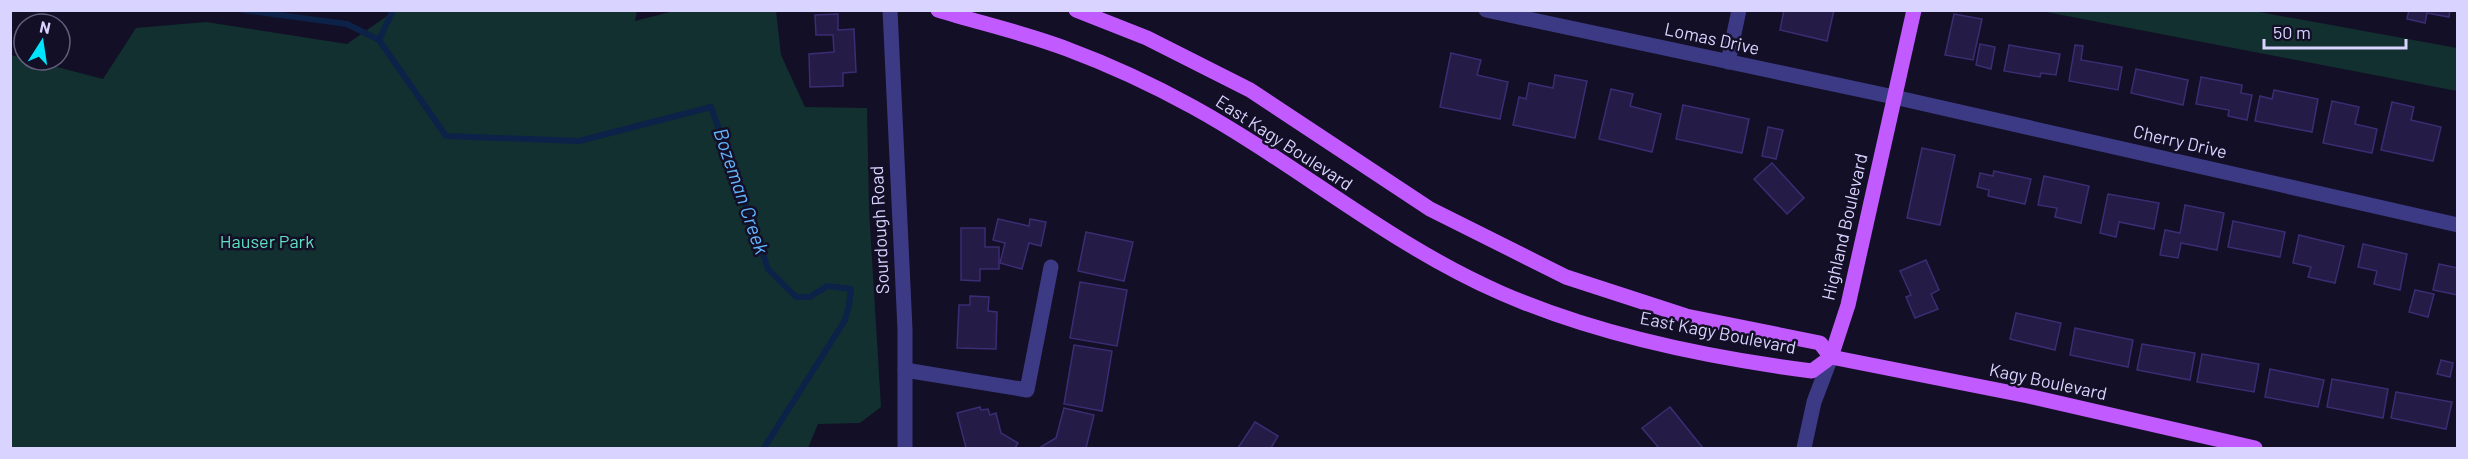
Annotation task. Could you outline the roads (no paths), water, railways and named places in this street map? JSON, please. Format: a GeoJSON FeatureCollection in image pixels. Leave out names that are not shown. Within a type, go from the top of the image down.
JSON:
{"type":"FeatureCollection","features":[{"type":"Feature","properties":{"kind":"main road","name":"East Kagy Boulevard"},"geometry":{"type":"LineString","coordinates":[[938,10],[1066,48],[1141,81],[1194,108],[1306,178],[1359,215],[1443,265],[1500,293],[1551,314],[1666,345],[1780,367],[1812,371],[1831,357],[1820,343],[1686,316],[1566,277],[1430,208],[1250,90],[1147,38],[1076,10]]}},
{"type":"Feature","properties":{"kind":"main road","name":"Highland Boulevard"},"geometry":{"type":"LineString","coordinates":[[1831,357],[1848,305],[1914,10]]}},
{"type":"Feature","properties":{"kind":"main road","name":"Kagy Boulevard"},"geometry":{"type":"LineString","coordinates":[[1831,357],[2028,396],[2255,448]]}},
{"type":"Feature","properties":{"kind":"street","name":"Sourdough Road"},"geometry":{"type":"LineString","coordinates":[[890,10],[905,329],[905,448]]}},
{"type":"Feature","properties":{"kind":"street","name":"Lomas Drive"},"geometry":{"type":"LineString","coordinates":[[1486,10],[1894,97]]}},
{"type":"Feature","properties":{"kind":"street"},"geometry":{"type":"LineString","coordinates":[[1728,62],[1739,10]]}},
{"type":"Feature","properties":{"kind":"street","name":"Cherry Drive"},"geometry":{"type":"LineString","coordinates":[[1894,97],[2457,225]]}},
{"type":"Feature","properties":{"kind":"street"},"geometry":{"type":"LineString","coordinates":[[905,370],[1027,390],[1051,267]]}},
{"type":"Feature","properties":{"kind":"street","name":"Highland Boulevard"},"geometry":{"type":"LineString","coordinates":[[1804,448],[1814,402],[1831,357]]}},
{"type":"Feature","properties":{"kind":"waterway","name":"Bozeman Creek"},"geometry":{"type":"LineString","coordinates":[[243,10],[347,24],[379,40],[446,136],[579,141],[711,107],[768,269],[796,297],[810,297],[827,286],[851,289],[845,320],[764,448]]}},
{"type":"Feature","properties":{"kind":"waterway","name":"Bozeman Creek"},"geometry":{"type":"LineString","coordinates":[[379,40],[393,10]]}},
{"type":"Feature","properties":{"kind":"park label","name":"Hauser Park"},"geometry":{"type":"Point","coordinates":[267,242]}}]}
